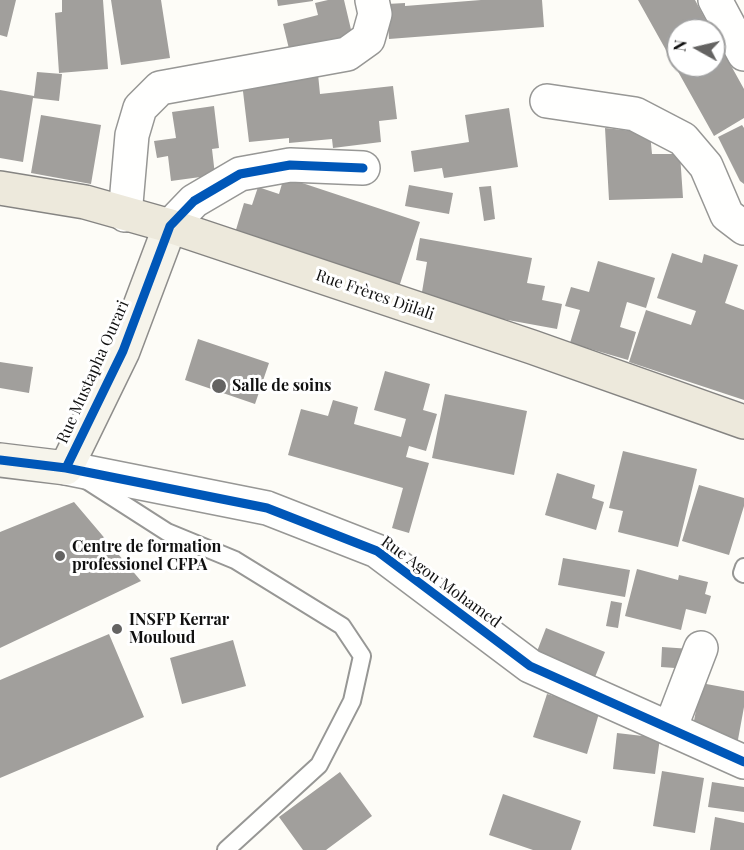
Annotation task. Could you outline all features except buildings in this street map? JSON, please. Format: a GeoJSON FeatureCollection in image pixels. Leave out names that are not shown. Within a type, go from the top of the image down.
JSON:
{"type":"FeatureCollection","features":[{"type":"Feature","properties":{"kind":"main road","name":"Rue Frères Djilali"},"geometry":{"type":"LineString","coordinates":[[0,188],[85,202],[170,226],[532,347],[744,422]]}},
{"type":"Feature","properties":{"kind":"street"},"geometry":{"type":"LineString","coordinates":[[125,215],[132,135],[140,108],[159,88],[347,54],[368,39],[375,14],[372,0]]}},
{"type":"Feature","properties":{"kind":"street"},"geometry":{"type":"LineString","coordinates":[[715,0],[742,46]]}},
{"type":"Feature","properties":{"kind":"street"},"geometry":{"type":"LineString","coordinates":[[547,102],[635,114],[682,139],[706,166],[728,214],[744,228]]}},
{"type":"Feature","properties":{"kind":"street"},"geometry":{"type":"LineString","coordinates":[[170,226],[194,201],[240,174],[290,165],[363,168]]}},
{"type":"Feature","properties":{"kind":"street","name":"Rue Mustapha Ourari"},"geometry":{"type":"LineString","coordinates":[[0,460],[66,468],[123,351],[170,226]]}},
{"type":"Feature","properties":{"kind":"street","name":"Rue Agou Mohamed"},"geometry":{"type":"LineString","coordinates":[[66,468],[267,508],[377,551],[530,666],[744,762]]}},
{"type":"Feature","properties":{"kind":"street"},"geometry":{"type":"LineString","coordinates":[[670,729],[701,648]]}},
{"type":"Feature","properties":{"kind":"lane"},"geometry":{"type":"LineString","coordinates":[[66,468],[167,532],[235,560],[342,626],[362,656],[352,701],[319,765],[226,850]]}},
{"type":"Feature","properties":{"kind":"lane"},"geometry":{"type":"LineString","coordinates":[[744,567],[742,573],[744,574]]}},
{"type":"Feature","properties":{"kind":"cycle path"},"geometry":{"type":"LineString","coordinates":[[0,460],[66,468],[123,351],[170,226],[194,201],[240,174],[290,165],[363,168]]}},
{"type":"Feature","properties":{"kind":"cycle path"},"geometry":{"type":"LineString","coordinates":[[66,468],[267,508],[377,551],[530,666],[744,762]]}},
{"type":"Feature","properties":{"kind":"place","name":"Salle de soins"},"geometry":{"type":"Point","coordinates":[219,386]}},
{"type":"Feature","properties":{"kind":"place","name":"Centre de formation professionel CFPA"},"geometry":{"type":"Point","coordinates":[60,556]}},
{"type":"Feature","properties":{"kind":"place","name":"INSFP Kerrar Mouloud"},"geometry":{"type":"Point","coordinates":[117,629]}}]}
